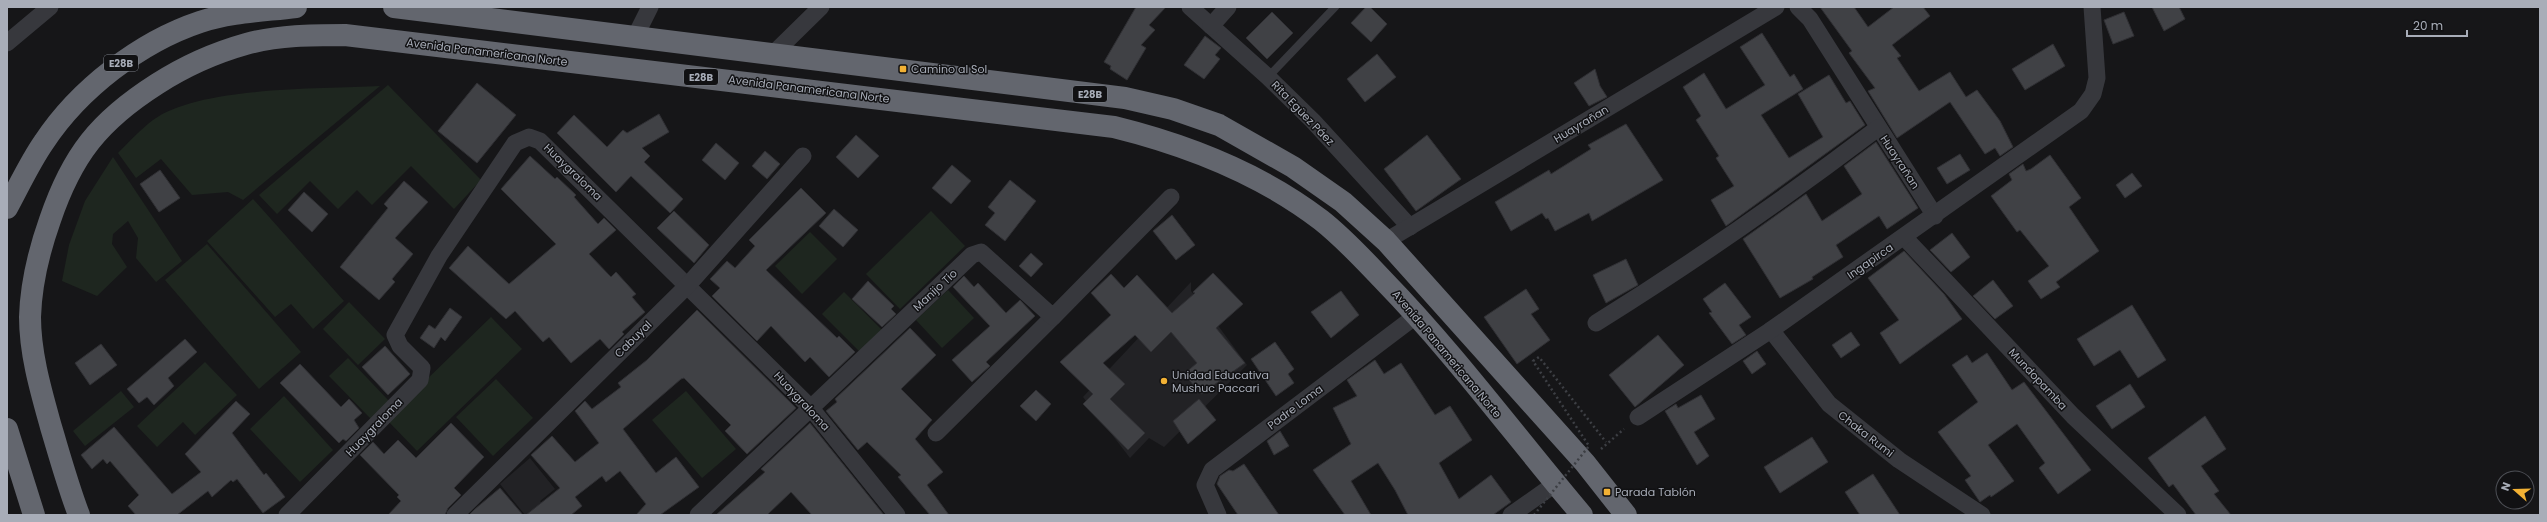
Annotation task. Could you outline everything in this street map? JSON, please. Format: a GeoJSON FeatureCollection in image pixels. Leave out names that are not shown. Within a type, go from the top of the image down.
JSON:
{"type":"FeatureCollection","features":[{"type":"Feature","properties":{"kind":"highway","name":"E28B"},"geometry":{"type":"LineString","coordinates":[[7,208],[44,142],[67,112],[128,57],[200,22],[254,12],[296,7]]}},
{"type":"Feature","properties":{"kind":"highway","name":"E28B"},"geometry":{"type":"LineString","coordinates":[[394,7],[421,8],[772,55],[867,67],[903,69],[1125,98],[1172,109],[1219,126],[1293,167],[1343,202],[1386,241],[1585,463],[1626,515]]}},
{"type":"Feature","properties":{"kind":"highway","name":"Avenida Panamericana Norte"},"geometry":{"type":"LineString","coordinates":[[79,515],[40,386],[32,347],[30,318],[32,288],[43,240],[58,196],[76,161],[97,132],[126,104],[194,61],[247,44],[295,36],[345,35],[861,95],[1122,129],[1160,139],[1235,169],[1293,202],[1321,220],[1345,240],[1417,315],[1582,515]]}},
{"type":"Feature","properties":{"kind":"highway"},"geometry":{"type":"LineString","coordinates":[[7,429],[34,515]]}},
{"type":"Feature","properties":{"kind":"street"},"geometry":{"type":"LineString","coordinates":[[7,43],[50,7]]}},
{"type":"Feature","properties":{"kind":"street"},"geometry":{"type":"LineString","coordinates":[[635,37],[650,7]]}},
{"type":"Feature","properties":{"kind":"street"},"geometry":{"type":"LineString","coordinates":[[772,55],[821,7]]}},
{"type":"Feature","properties":{"kind":"street","name":"Rita Egüez Páez"},"geometry":{"type":"LineString","coordinates":[[1190,7],[1268,77],[1312,121],[1410,227]]}},
{"type":"Feature","properties":{"kind":"street"},"geometry":{"type":"LineString","coordinates":[[1211,26],[1228,7]]}},
{"type":"Feature","properties":{"kind":"street","name":"Huayrañan"},"geometry":{"type":"LineString","coordinates":[[1386,241],[1776,7]]}},
{"type":"Feature","properties":{"kind":"street","name":"Huayrañan"},"geometry":{"type":"LineString","coordinates":[[1798,7],[1810,19],[1935,216]]}},
{"type":"Feature","properties":{"kind":"street","name":"Ingapirca"},"geometry":{"type":"LineString","coordinates":[[1638,417],[1771,330],[1904,238],[2081,111],[2093,94],[2097,78],[2092,7]]}},
{"type":"Feature","properties":{"kind":"street"},"geometry":{"type":"LineString","coordinates":[[1596,322],[1676,274],[1805,183],[1878,128]]}},
{"type":"Feature","properties":{"kind":"street","name":"Huaygraloma"},"geometry":{"type":"LineString","coordinates":[[287,515],[420,380],[422,368],[400,346],[395,335],[439,256],[515,143],[529,137],[540,141],[688,285],[810,407],[897,515]]}},
{"type":"Feature","properties":{"kind":"street","name":"Cabuyal"},"geometry":{"type":"LineString","coordinates":[[455,515],[688,285],[803,156]]}},
{"type":"Feature","properties":{"kind":"street"},"geometry":{"type":"LineString","coordinates":[[936,433],[1171,197]]}},
{"type":"Feature","properties":{"kind":"street","name":"Mundopamba"},"geometry":{"type":"LineString","coordinates":[[1904,238],[2073,416],[2178,515]]}},
{"type":"Feature","properties":{"kind":"street","name":"Manijo Tio"},"geometry":{"type":"LineString","coordinates":[[698,515],[810,407],[977,252],[982,252],[1053,317]]}},
{"type":"Feature","properties":{"kind":"street","name":"Padre Loma"},"geometry":{"type":"LineString","coordinates":[[1218,515],[1205,485],[1212,470],[1417,315]]}},
{"type":"Feature","properties":{"kind":"street","name":"Chaka Rumi"},"geometry":{"type":"LineString","coordinates":[[1771,330],[1829,404],[1899,460],[1982,515]]}},
{"type":"Feature","properties":{"kind":"street"},"geometry":{"type":"LineString","coordinates":[[1511,515],[1555,484]]}},
{"type":"Feature","properties":{"kind":"lane"},"geometry":{"type":"LineString","coordinates":[[1268,77],[1335,7]]}},
{"type":"Feature","properties":{"kind":"path"},"geometry":{"type":"LineString","coordinates":[[1534,515],[1589,446],[1533,361],[1539,357],[1606,442]]}},
{"type":"Feature","properties":{"kind":"path"},"geometry":{"type":"LineString","coordinates":[[1585,463],[1638,417]]}},
{"type":"Feature","properties":{"kind":"shaded area"},"geometry":{"type":"Polygon","coordinates":[[[388,85],[481,180],[454,209],[411,166],[372,205],[357,190],[338,209],[310,181],[277,214],[259,195],[388,85]]]}},
{"type":"Feature","properties":{"kind":"shaded area"},"geometry":{"type":"Polygon","coordinates":[[[380,86],[243,200],[228,192],[192,195],[161,159],[136,178],[118,153],[153,120],[174,109],[200,101],[262,91],[380,86]]]}},
{"type":"Feature","properties":{"kind":"shaded area"},"geometry":{"type":"Polygon","coordinates":[[[113,157],[182,261],[156,282],[136,258],[138,238],[128,221],[113,234],[112,244],[127,267],[97,296],[62,281],[69,245],[85,201],[113,157]]]}},
{"type":"Feature","properties":{"kind":"shaded area"},"geometry":{"type":"Polygon","coordinates":[[[253,199],[344,301],[313,329],[291,304],[275,317],[207,241],[253,199]]]}},
{"type":"Feature","properties":{"kind":"shaded area"},"geometry":{"type":"Polygon","coordinates":[[[931,211],[965,246],[900,309],[866,274],[931,211]]]}},
{"type":"Feature","properties":{"kind":"shaded area"},"geometry":{"type":"Polygon","coordinates":[[[810,232],[837,259],[802,294],[775,266],[810,232]]]}},
{"type":"Feature","properties":{"kind":"shaded area"},"geometry":{"type":"Polygon","coordinates":[[[207,244],[301,352],[259,389],[165,280],[207,244]]]}},
{"type":"Feature","properties":{"kind":"shaded area","name":"Unidad Educativa Mushuc Paccari"},"geometry":{"type":"Polygon","coordinates":[[[1191,282],[1191,291],[1247,365],[1164,447],[1149,438],[1130,458],[1083,397],[1191,282]]]}},
{"type":"Feature","properties":{"kind":"shaded area"},"geometry":{"type":"Polygon","coordinates":[[[948,290],[974,318],[942,348],[916,320],[948,290]]]}},
{"type":"Feature","properties":{"kind":"shaded area"},"geometry":{"type":"Polygon","coordinates":[[[844,292],[882,330],[860,352],[822,314],[844,292]]]}},
{"type":"Feature","properties":{"kind":"shaded area"},"geometry":{"type":"Polygon","coordinates":[[[349,302],[385,339],[358,365],[323,329],[349,302]]]}},
{"type":"Feature","properties":{"kind":"shaded area"},"geometry":{"type":"Polygon","coordinates":[[[491,317],[522,349],[417,451],[386,419],[491,317]]]}},
{"type":"Feature","properties":{"kind":"shaded area"},"geometry":{"type":"Polygon","coordinates":[[[348,358],[389,401],[371,419],[329,376],[348,358]]]}},
{"type":"Feature","properties":{"kind":"shaded area"},"geometry":{"type":"Polygon","coordinates":[[[205,362],[237,395],[195,435],[183,422],[157,447],[137,426],[205,362]]]}},
{"type":"Feature","properties":{"kind":"shaded area"},"geometry":{"type":"Polygon","coordinates":[[[496,379],[533,418],[493,456],[456,417],[496,379]]]}},
{"type":"Feature","properties":{"kind":"shaded area"},"geometry":{"type":"Polygon","coordinates":[[[121,391],[134,407],[85,446],[73,431],[121,391]]]}},
{"type":"Feature","properties":{"kind":"shaded area"},"geometry":{"type":"Polygon","coordinates":[[[686,391],[736,449],[702,478],[652,420],[686,391]]]}},
{"type":"Feature","properties":{"kind":"shaded area"},"geometry":{"type":"Polygon","coordinates":[[[284,396],[333,450],[300,482],[250,429],[284,396]]]}},
{"type":"Feature","properties":{"kind":"shaded area"},"geometry":{"type":"Polygon","coordinates":[[[530,458],[555,489],[540,501],[552,515],[525,515],[500,484],[530,458]]]}},
{"type":"Feature","properties":{"kind":"building"},"geometry":{"type":"Polygon","coordinates":[[[1136,7],[1166,7],[1149,25],[1155,30],[1141,45],[1146,48],[1127,80],[1110,69],[1111,66],[1104,62],[1136,7]]]}},
{"type":"Feature","properties":{"kind":"building"},"geometry":{"type":"Polygon","coordinates":[[[1366,7],[1370,7],[1387,24],[1371,42],[1351,23],[1366,7]]]}},
{"type":"Feature","properties":{"kind":"building"},"geometry":{"type":"Polygon","coordinates":[[[1820,7],[1854,7],[1868,27],[1894,7],[1923,7],[1930,16],[1892,45],[1901,56],[1897,58],[1919,91],[1950,72],[1966,97],[1977,90],[2000,121],[2013,147],[2000,156],[1995,148],[1985,154],[1950,102],[1897,138],[1868,91],[1875,88],[1849,53],[1852,51],[1820,7]]]}},
{"type":"Feature","properties":{"kind":"building"},"geometry":{"type":"Polygon","coordinates":[[[2152,7],[2179,7],[2185,19],[2164,31],[2152,7]]]}},
{"type":"Feature","properties":{"kind":"building"},"geometry":{"type":"Polygon","coordinates":[[[1272,12],[1293,33],[1267,59],[1246,38],[1272,12]]]}},
{"type":"Feature","properties":{"kind":"building"},"geometry":{"type":"Polygon","coordinates":[[[2124,12],[2134,36],[2113,44],[2104,20],[2124,12]]]}},
{"type":"Feature","properties":{"kind":"building"},"geometry":{"type":"Polygon","coordinates":[[[1762,33],[1790,77],[1794,74],[1803,89],[1761,115],[1789,158],[1823,137],[1798,94],[1829,75],[1846,103],[1850,101],[1865,125],[1726,226],[1711,200],[1734,186],[1716,158],[1719,156],[1696,120],[1701,116],[1683,87],[1704,73],[1726,109],[1765,85],[1740,47],[1762,33]]]}},
{"type":"Feature","properties":{"kind":"building"},"geometry":{"type":"Polygon","coordinates":[[[1205,36],[1221,48],[1215,55],[1220,59],[1204,79],[1184,65],[1205,36]]]}},
{"type":"Feature","properties":{"kind":"building"},"geometry":{"type":"Polygon","coordinates":[[[2053,44],[2065,66],[2025,90],[2012,69],[2053,44]]]}},
{"type":"Feature","properties":{"kind":"building"},"geometry":{"type":"Polygon","coordinates":[[[1377,54],[1396,77],[1365,102],[1347,79],[1377,54]]]}},
{"type":"Feature","properties":{"kind":"building"},"geometry":{"type":"Polygon","coordinates":[[[1595,69],[1600,86],[1607,97],[1589,106],[1574,83],[1595,69]]]}},
{"type":"Feature","properties":{"kind":"building"},"geometry":{"type":"Polygon","coordinates":[[[477,83],[516,115],[477,163],[438,131],[477,83]]]}},
{"type":"Feature","properties":{"kind":"building"},"geometry":{"type":"Polygon","coordinates":[[[659,114],[669,132],[642,148],[650,156],[644,162],[683,199],[670,213],[631,176],[616,192],[557,133],[574,115],[607,147],[623,130],[627,133],[659,114]]]}},
{"type":"Feature","properties":{"kind":"building"},"geometry":{"type":"Polygon","coordinates":[[[1626,124],[1663,180],[1592,221],[1589,213],[1555,231],[1548,218],[1546,219],[1542,213],[1511,231],[1495,202],[1549,170],[1551,174],[1591,149],[1588,145],[1626,124]]]}},
{"type":"Feature","properties":{"kind":"building"},"geometry":{"type":"Polygon","coordinates":[[[856,135],[879,156],[858,178],[836,157],[856,135]]]}},
{"type":"Feature","properties":{"kind":"building"},"geometry":{"type":"Polygon","coordinates":[[[1427,135],[1461,179],[1416,211],[1384,169],[1427,135]]]}},
{"type":"Feature","properties":{"kind":"building"},"geometry":{"type":"Polygon","coordinates":[[[1876,142],[1918,208],[1887,229],[1879,216],[1836,245],[1843,257],[1812,277],[1813,279],[1780,298],[1743,239],[1806,194],[1822,221],[1862,194],[1844,166],[1876,142]]]}},
{"type":"Feature","properties":{"kind":"building"},"geometry":{"type":"Polygon","coordinates":[[[716,143],[739,163],[725,180],[702,160],[716,143]]]}},
{"type":"Feature","properties":{"kind":"building"},"geometry":{"type":"Polygon","coordinates":[[[765,151],[780,164],[767,179],[752,166],[765,151]]]}},
{"type":"Feature","properties":{"kind":"building"},"geometry":{"type":"Polygon","coordinates":[[[1960,154],[1970,170],[1947,184],[1937,168],[1960,154]]]}},
{"type":"Feature","properties":{"kind":"building"},"geometry":{"type":"Polygon","coordinates":[[[2050,155],[2081,198],[2069,207],[2099,251],[2056,282],[2060,287],[2041,299],[2028,281],[2049,266],[2020,230],[2017,232],[1991,196],[2012,180],[2009,174],[2023,164],[2026,171],[2050,155]]]}},
{"type":"Feature","properties":{"kind":"building"},"geometry":{"type":"Polygon","coordinates":[[[530,156],[555,179],[557,177],[576,195],[574,197],[598,224],[604,218],[616,230],[589,254],[611,277],[616,272],[636,294],[632,297],[645,312],[622,332],[624,334],[609,349],[600,339],[571,363],[549,337],[543,342],[515,311],[506,319],[449,268],[468,246],[509,284],[556,244],[501,189],[530,156]]]}},
{"type":"Feature","properties":{"kind":"building"},"geometry":{"type":"Polygon","coordinates":[[[952,165],[971,181],[951,204],[932,188],[952,165]]]}},
{"type":"Feature","properties":{"kind":"building"},"geometry":{"type":"Polygon","coordinates":[[[160,170],[180,198],[159,212],[140,184],[160,170]]]}},
{"type":"Feature","properties":{"kind":"building"},"geometry":{"type":"Polygon","coordinates":[[[2132,173],[2142,186],[2125,198],[2116,185],[2132,173]]]}},
{"type":"Feature","properties":{"kind":"building"},"geometry":{"type":"Polygon","coordinates":[[[1010,180],[1036,201],[1005,241],[985,225],[995,213],[988,207],[1010,180]]]}},
{"type":"Feature","properties":{"kind":"building"},"geometry":{"type":"Polygon","coordinates":[[[404,181],[428,202],[395,238],[413,254],[392,279],[395,282],[379,300],[340,267],[388,208],[384,204],[404,181]]]}},
{"type":"Feature","properties":{"kind":"building"},"geometry":{"type":"Polygon","coordinates":[[[801,188],[826,213],[766,270],[837,338],[839,336],[855,352],[829,377],[810,357],[805,362],[771,326],[757,341],[712,296],[720,288],[710,279],[727,261],[735,268],[755,246],[749,240],[801,188]]]}},
{"type":"Feature","properties":{"kind":"building"},"geometry":{"type":"Polygon","coordinates":[[[304,192],[328,214],[312,232],[288,210],[304,192]]]}},
{"type":"Feature","properties":{"kind":"building"},"geometry":{"type":"Polygon","coordinates":[[[834,209],[858,230],[843,247],[819,226],[834,209]]]}},
{"type":"Feature","properties":{"kind":"building"},"geometry":{"type":"Polygon","coordinates":[[[674,211],[709,245],[694,263],[657,228],[674,211]]]}},
{"type":"Feature","properties":{"kind":"building"},"geometry":{"type":"Polygon","coordinates":[[[1172,215],[1195,245],[1176,260],[1153,231],[1172,215]]]}},
{"type":"Feature","properties":{"kind":"building"},"geometry":{"type":"Polygon","coordinates":[[[1952,233],[1970,257],[1951,272],[1930,250],[1952,233]]]}},
{"type":"Feature","properties":{"kind":"building"},"geometry":{"type":"Polygon","coordinates":[[[1904,251],[1944,294],[1962,319],[1900,364],[1880,333],[1899,320],[1868,278],[1904,251]]]}},
{"type":"Feature","properties":{"kind":"building"},"geometry":{"type":"Polygon","coordinates":[[[1031,253],[1043,264],[1031,277],[1019,266],[1031,253]]]}},
{"type":"Feature","properties":{"kind":"building"},"geometry":{"type":"Polygon","coordinates":[[[1626,259],[1638,285],[1606,303],[1593,275],[1626,259]]]}},
{"type":"Feature","properties":{"kind":"building"},"geometry":{"type":"Polygon","coordinates":[[[1213,273],[1243,304],[1216,328],[1245,363],[1201,394],[1184,374],[1197,363],[1171,332],[1151,352],[1135,335],[1103,363],[1125,384],[1110,399],[1145,433],[1128,450],[1083,404],[1093,394],[1060,362],[1111,315],[1091,293],[1111,274],[1124,288],[1137,275],[1172,313],[1195,293],[1193,292],[1213,273]]]}},
{"type":"Feature","properties":{"kind":"building"},"geometry":{"type":"Polygon","coordinates":[[[964,276],[974,287],[978,283],[1006,313],[1020,300],[1035,316],[986,362],[990,366],[972,382],[952,360],[990,326],[953,287],[964,276]]]}},
{"type":"Feature","properties":{"kind":"building"},"geometry":{"type":"Polygon","coordinates":[[[1993,280],[2013,306],[1995,319],[1973,296],[1993,280]]]}},
{"type":"Feature","properties":{"kind":"building"},"geometry":{"type":"Polygon","coordinates":[[[868,281],[894,306],[891,309],[896,314],[882,327],[852,299],[868,281]]]}},
{"type":"Feature","properties":{"kind":"building"},"geometry":{"type":"Polygon","coordinates":[[[1725,283],[1751,317],[1739,325],[1746,335],[1732,344],[1709,313],[1712,312],[1703,299],[1725,283]]]}},
{"type":"Feature","properties":{"kind":"building"},"geometry":{"type":"Polygon","coordinates":[[[1526,289],[1539,309],[1531,314],[1550,340],[1517,364],[1484,317],[1526,289]]]}},
{"type":"Feature","properties":{"kind":"building"},"geometry":{"type":"Polygon","coordinates":[[[1341,291],[1359,315],[1331,338],[1311,312],[1341,291]]]}},
{"type":"Feature","properties":{"kind":"building"},"geometry":{"type":"Polygon","coordinates":[[[2132,305],[2166,360],[2138,378],[2120,350],[2094,366],[2077,339],[2132,305]]]}},
{"type":"Feature","properties":{"kind":"building"},"geometry":{"type":"Polygon","coordinates":[[[450,308],[462,317],[445,341],[441,337],[434,348],[420,338],[429,325],[435,329],[450,308]]]}},
{"type":"Feature","properties":{"kind":"building"},"geometry":{"type":"Polygon","coordinates":[[[697,310],[796,408],[747,454],[725,431],[731,425],[684,378],[681,379],[623,429],[656,473],[676,457],[699,487],[660,515],[636,515],[646,504],[620,471],[606,482],[602,476],[575,497],[582,506],[571,515],[526,515],[560,488],[531,455],[552,436],[575,462],[599,443],[575,411],[585,401],[592,409],[621,387],[618,383],[647,360],[697,310]]]}},
{"type":"Feature","properties":{"kind":"building"},"geometry":{"type":"Polygon","coordinates":[[[910,328],[936,355],[901,389],[932,420],[915,439],[943,472],[927,485],[949,515],[930,515],[898,477],[901,475],[867,442],[858,450],[826,411],[837,402],[835,399],[910,328]]]}},
{"type":"Feature","properties":{"kind":"building"},"geometry":{"type":"Polygon","coordinates":[[[1851,332],[1860,345],[1841,358],[1832,345],[1851,332]]]}},
{"type":"Feature","properties":{"kind":"building"},"geometry":{"type":"Polygon","coordinates":[[[1658,335],[1684,365],[1635,407],[1609,375],[1658,335]]]}},
{"type":"Feature","properties":{"kind":"building"},"geometry":{"type":"Polygon","coordinates":[[[185,339],[197,352],[168,378],[174,386],[154,405],[147,397],[139,403],[127,389],[185,339]]]}},
{"type":"Feature","properties":{"kind":"building"},"geometry":{"type":"Polygon","coordinates":[[[1275,342],[1294,369],[1288,374],[1294,383],[1276,396],[1251,359],[1275,342]]]}},
{"type":"Feature","properties":{"kind":"building"},"geometry":{"type":"Polygon","coordinates":[[[101,344],[117,365],[90,385],[75,363],[101,344]]]}},
{"type":"Feature","properties":{"kind":"building"},"geometry":{"type":"Polygon","coordinates":[[[385,346],[410,374],[388,395],[362,367],[385,346]]]}},
{"type":"Feature","properties":{"kind":"building"},"geometry":{"type":"Polygon","coordinates":[[[1757,351],[1766,364],[1752,374],[1743,361],[1757,351]]]}},
{"type":"Feature","properties":{"kind":"building"},"geometry":{"type":"Polygon","coordinates":[[[1987,353],[2012,390],[2024,382],[2091,470],[2058,494],[2039,468],[2045,463],[2017,424],[1988,445],[2014,481],[1991,497],[1990,495],[1980,502],[1965,480],[1971,476],[1938,432],[1978,402],[1952,365],[1967,355],[1972,363],[1987,353]]]}},
{"type":"Feature","properties":{"kind":"building"},"geometry":{"type":"Polygon","coordinates":[[[1375,360],[1384,374],[1401,363],[1435,415],[1450,406],[1472,440],[1439,463],[1459,499],[1491,475],[1511,502],[1493,515],[1408,515],[1395,490],[1378,463],[1351,481],[1371,515],[1345,515],[1313,470],[1351,444],[1333,408],[1357,396],[1347,380],[1375,360]]]}},
{"type":"Feature","properties":{"kind":"building"},"geometry":{"type":"Polygon","coordinates":[[[300,364],[341,407],[349,399],[362,413],[354,420],[359,428],[346,441],[343,439],[339,443],[280,383],[300,364]]]}},
{"type":"Feature","properties":{"kind":"building"},"geometry":{"type":"Polygon","coordinates":[[[2130,384],[2145,407],[2112,429],[2096,406],[2130,384]]]}},
{"type":"Feature","properties":{"kind":"building"},"geometry":{"type":"Polygon","coordinates":[[[1036,390],[1051,404],[1036,421],[1020,406],[1036,390]]]}},
{"type":"Feature","properties":{"kind":"building"},"geometry":{"type":"Polygon","coordinates":[[[1701,395],[1715,419],[1694,432],[1709,456],[1697,465],[1665,411],[1676,404],[1678,408],[1701,395]]]}},
{"type":"Feature","properties":{"kind":"building"},"geometry":{"type":"Polygon","coordinates":[[[1199,399],[1216,420],[1188,444],[1173,421],[1199,399]]]}},
{"type":"Feature","properties":{"kind":"building"},"geometry":{"type":"Polygon","coordinates":[[[236,401],[250,414],[232,433],[264,475],[266,473],[285,497],[263,513],[237,479],[233,482],[231,480],[212,497],[208,491],[177,515],[136,515],[128,506],[139,495],[110,461],[107,464],[103,459],[92,469],[81,455],[114,427],[172,494],[201,472],[185,454],[236,401]]]}},
{"type":"Feature","properties":{"kind":"building"},"geometry":{"type":"Polygon","coordinates":[[[2205,416],[2226,449],[2201,466],[2219,491],[2214,494],[2231,515],[2196,515],[2173,484],[2169,487],[2148,458],[2205,416]]]}},
{"type":"Feature","properties":{"kind":"building"},"geometry":{"type":"Polygon","coordinates":[[[451,423],[484,457],[454,488],[461,495],[448,508],[445,515],[388,515],[401,501],[397,497],[399,495],[360,455],[373,442],[384,454],[398,440],[416,458],[451,423]]]}},
{"type":"Feature","properties":{"kind":"building"},"geometry":{"type":"Polygon","coordinates":[[[810,423],[884,515],[812,515],[791,492],[767,515],[716,515],[765,472],[761,469],[810,423]]]}},
{"type":"Feature","properties":{"kind":"building"},"geometry":{"type":"Polygon","coordinates":[[[1280,431],[1289,446],[1274,455],[1267,441],[1280,431]]]}},
{"type":"Feature","properties":{"kind":"building"},"geometry":{"type":"Polygon","coordinates":[[[1812,437],[1828,462],[1780,493],[1764,467],[1812,437]]]}},
{"type":"Feature","properties":{"kind":"building"},"geometry":{"type":"Polygon","coordinates":[[[1244,464],[1279,515],[1238,515],[1217,484],[1220,476],[1229,470],[1233,471],[1244,464]]]}},
{"type":"Feature","properties":{"kind":"building"},"geometry":{"type":"Polygon","coordinates":[[[1873,474],[1900,515],[1860,515],[1845,492],[1873,474]]]}},
{"type":"Feature","properties":{"kind":"building"},"geometry":{"type":"Polygon","coordinates":[[[500,488],[523,515],[469,515],[475,509],[500,488]]]}},
{"type":"Feature","properties":{"kind":"place","name":"Camino al Sol"},"geometry":{"type":"Point","coordinates":[903,69]}},
{"type":"Feature","properties":{"kind":"place","name":"Unidad Educativa Mushuc Paccari"},"geometry":{"type":"Point","coordinates":[1164,381]}},
{"type":"Feature","properties":{"kind":"place","name":"Parada Tablón"},"geometry":{"type":"Point","coordinates":[1607,492]}}]}
